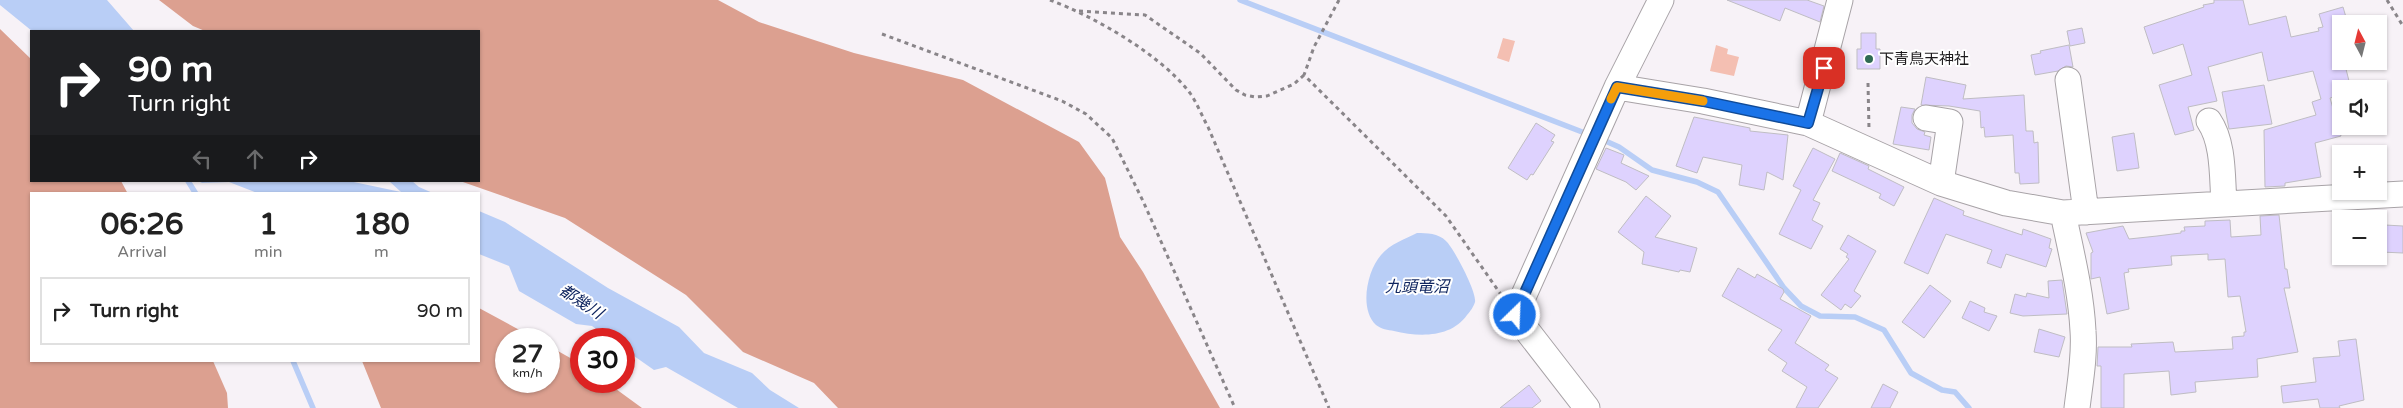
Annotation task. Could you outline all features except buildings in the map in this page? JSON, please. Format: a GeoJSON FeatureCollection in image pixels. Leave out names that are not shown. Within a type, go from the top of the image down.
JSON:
{"type":"FeatureCollection","features":[{"type":"Feature","properties":{"kind":"street"},"geometry":{"type":"LineString","coordinates":[[1587,408],[1515,315],[1617,87],[1661,0]]}},
{"type":"Feature","properties":{"kind":"street"},"geometry":{"type":"LineString","coordinates":[[1808,123],[1840,0]]}},
{"type":"Feature","properties":{"kind":"street"},"geometry":{"type":"LineString","coordinates":[[2068,80],[2078,284],[2084,333],[2082,372],[2076,408]]}},
{"type":"Feature","properties":{"kind":"street"},"geometry":{"type":"LineString","coordinates":[[1617,87],[1703,101],[1808,123],[1941,183],[2006,204],[2074,212],[2403,194]]}},
{"type":"Feature","properties":{"kind":"street"},"geometry":{"type":"LineString","coordinates":[[1926,118],[1950,122],[1941,183]]}},
{"type":"Feature","properties":{"kind":"street"},"geometry":{"type":"LineString","coordinates":[[2209,121],[2214,129],[2219,148],[2224,203]]}},
{"type":"Feature","properties":{"kind":"path"},"geometry":{"type":"LineString","coordinates":[[1050,0],[1078,11],[1139,48],[1173,75],[1191,95],[1208,127],[1329,408]]}},
{"type":"Feature","properties":{"kind":"path"},"geometry":{"type":"LineString","coordinates":[[1078,11],[1145,15],[1200,53],[1236,90],[1255,98],[1267,96],[1294,84],[1304,75],[1314,47],[1339,0]]}},
{"type":"Feature","properties":{"kind":"path"},"geometry":{"type":"LineString","coordinates":[[2387,0],[2403,26]]}},
{"type":"Feature","properties":{"kind":"path"},"geometry":{"type":"LineString","coordinates":[[882,34],[1062,100],[1086,114],[1112,138],[1143,201],[1235,408]]}},
{"type":"Feature","properties":{"kind":"path"},"geometry":{"type":"LineString","coordinates":[[1304,75],[1446,216],[1515,315]]}},
{"type":"Feature","properties":{"kind":"path"},"geometry":{"type":"LineString","coordinates":[[1868,83],[1869,150]]}},
{"type":"Feature","properties":{"kind":"shaded area"},"geometry":{"type":"Polygon","coordinates":[[[159,0],[718,0],[759,22],[854,53],[963,80],[1079,142],[1105,178],[1120,237],[1143,272],[1220,408],[838,408],[814,383],[743,352],[686,295],[565,218],[463,182],[480,182],[480,30],[203,30],[193,26],[159,0]]]}},
{"type":"Feature","properties":{"kind":"shaded area"},"geometry":{"type":"Polygon","coordinates":[[[0,29],[30,58],[30,182],[122,182],[127,192],[30,192],[30,362],[213,362],[227,393],[228,408],[0,408],[0,29]]]}},
{"type":"Feature","properties":{"kind":"shaded area"},"geometry":{"type":"Polygon","coordinates":[[[1503,38],[1515,41],[1509,62],[1497,58],[1503,38]]]}},
{"type":"Feature","properties":{"kind":"shaded area"},"geometry":{"type":"Polygon","coordinates":[[[1716,45],[1728,49],[1727,54],[1739,57],[1734,76],[1710,71],[1716,45]]]}},
{"type":"Feature","properties":{"kind":"shaded area"},"geometry":{"type":"Polygon","coordinates":[[[480,309],[516,328],[495,328],[495,393],[560,393],[560,352],[570,358],[570,393],[621,393],[642,408],[381,408],[362,362],[480,362],[480,309]]]}},
{"type":"Feature","properties":{"kind":"water"},"geometry":{"type":"Polygon","coordinates":[[[0,0],[107,0],[133,30],[31,30],[0,5],[0,0]]]}},
{"type":"Feature","properties":{"kind":"water"},"geometry":{"type":"Polygon","coordinates":[[[229,182],[354,182],[401,192],[255,192],[229,182]]]}},
{"type":"Feature","properties":{"kind":"water"},"geometry":{"type":"Polygon","coordinates":[[[390,182],[413,182],[430,192],[401,192],[390,182]]]}},
{"type":"Feature","properties":{"kind":"water"},"geometry":{"type":"Polygon","coordinates":[[[480,211],[505,222],[608,288],[679,327],[704,353],[752,373],[770,390],[799,408],[738,408],[666,367],[654,370],[635,357],[635,328],[595,328],[576,324],[519,291],[509,266],[480,254],[480,211]]]}},
{"type":"Feature","properties":{"kind":"water","name":"九頭竜沼"},"geometry":{"type":"Polygon","coordinates":[[[1417,233],[1436,235],[1446,241],[1464,270],[1475,297],[1473,307],[1460,323],[1443,332],[1434,334],[1404,333],[1376,325],[1371,318],[1366,300],[1372,270],[1381,255],[1398,242],[1417,233]]]}},
{"type":"Feature","properties":{"kind":"waterway"},"geometry":{"type":"LineString","coordinates":[[1240,0],[1590,135]]}},
{"type":"Feature","properties":{"kind":"waterway"},"geometry":{"type":"LineString","coordinates":[[1601,139],[1619,147],[1652,170],[1697,182],[1718,192],[1784,288],[1801,306],[1820,316],[1855,317],[1884,330],[1911,373],[1942,390],[1955,392],[1969,408]]}},
{"type":"Feature","properties":{"kind":"waterway","name":"都幾川"},"geometry":{"type":"LineString","coordinates":[[189,182],[195,192]]}},
{"type":"Feature","properties":{"kind":"waterway","name":"都幾川"},"geometry":{"type":"LineString","coordinates":[[293,362],[313,408]]}},
{"type":"Feature","properties":{"kind":"slow traffic"},"geometry":{"type":"LineString","coordinates":[[1611,99],[1617,87],[1703,101]]}},
{"type":"Feature","properties":{"kind":"place","name":"下青鳥天神社"},"geometry":{"type":"Point","coordinates":[1869,59]}},
{"type":"Feature","properties":{"kind":"route"},"geometry":{"type":"LineString","coordinates":[[1515,315],[1617,87],[1703,101],[1808,123],[1824,68]]}}]}
